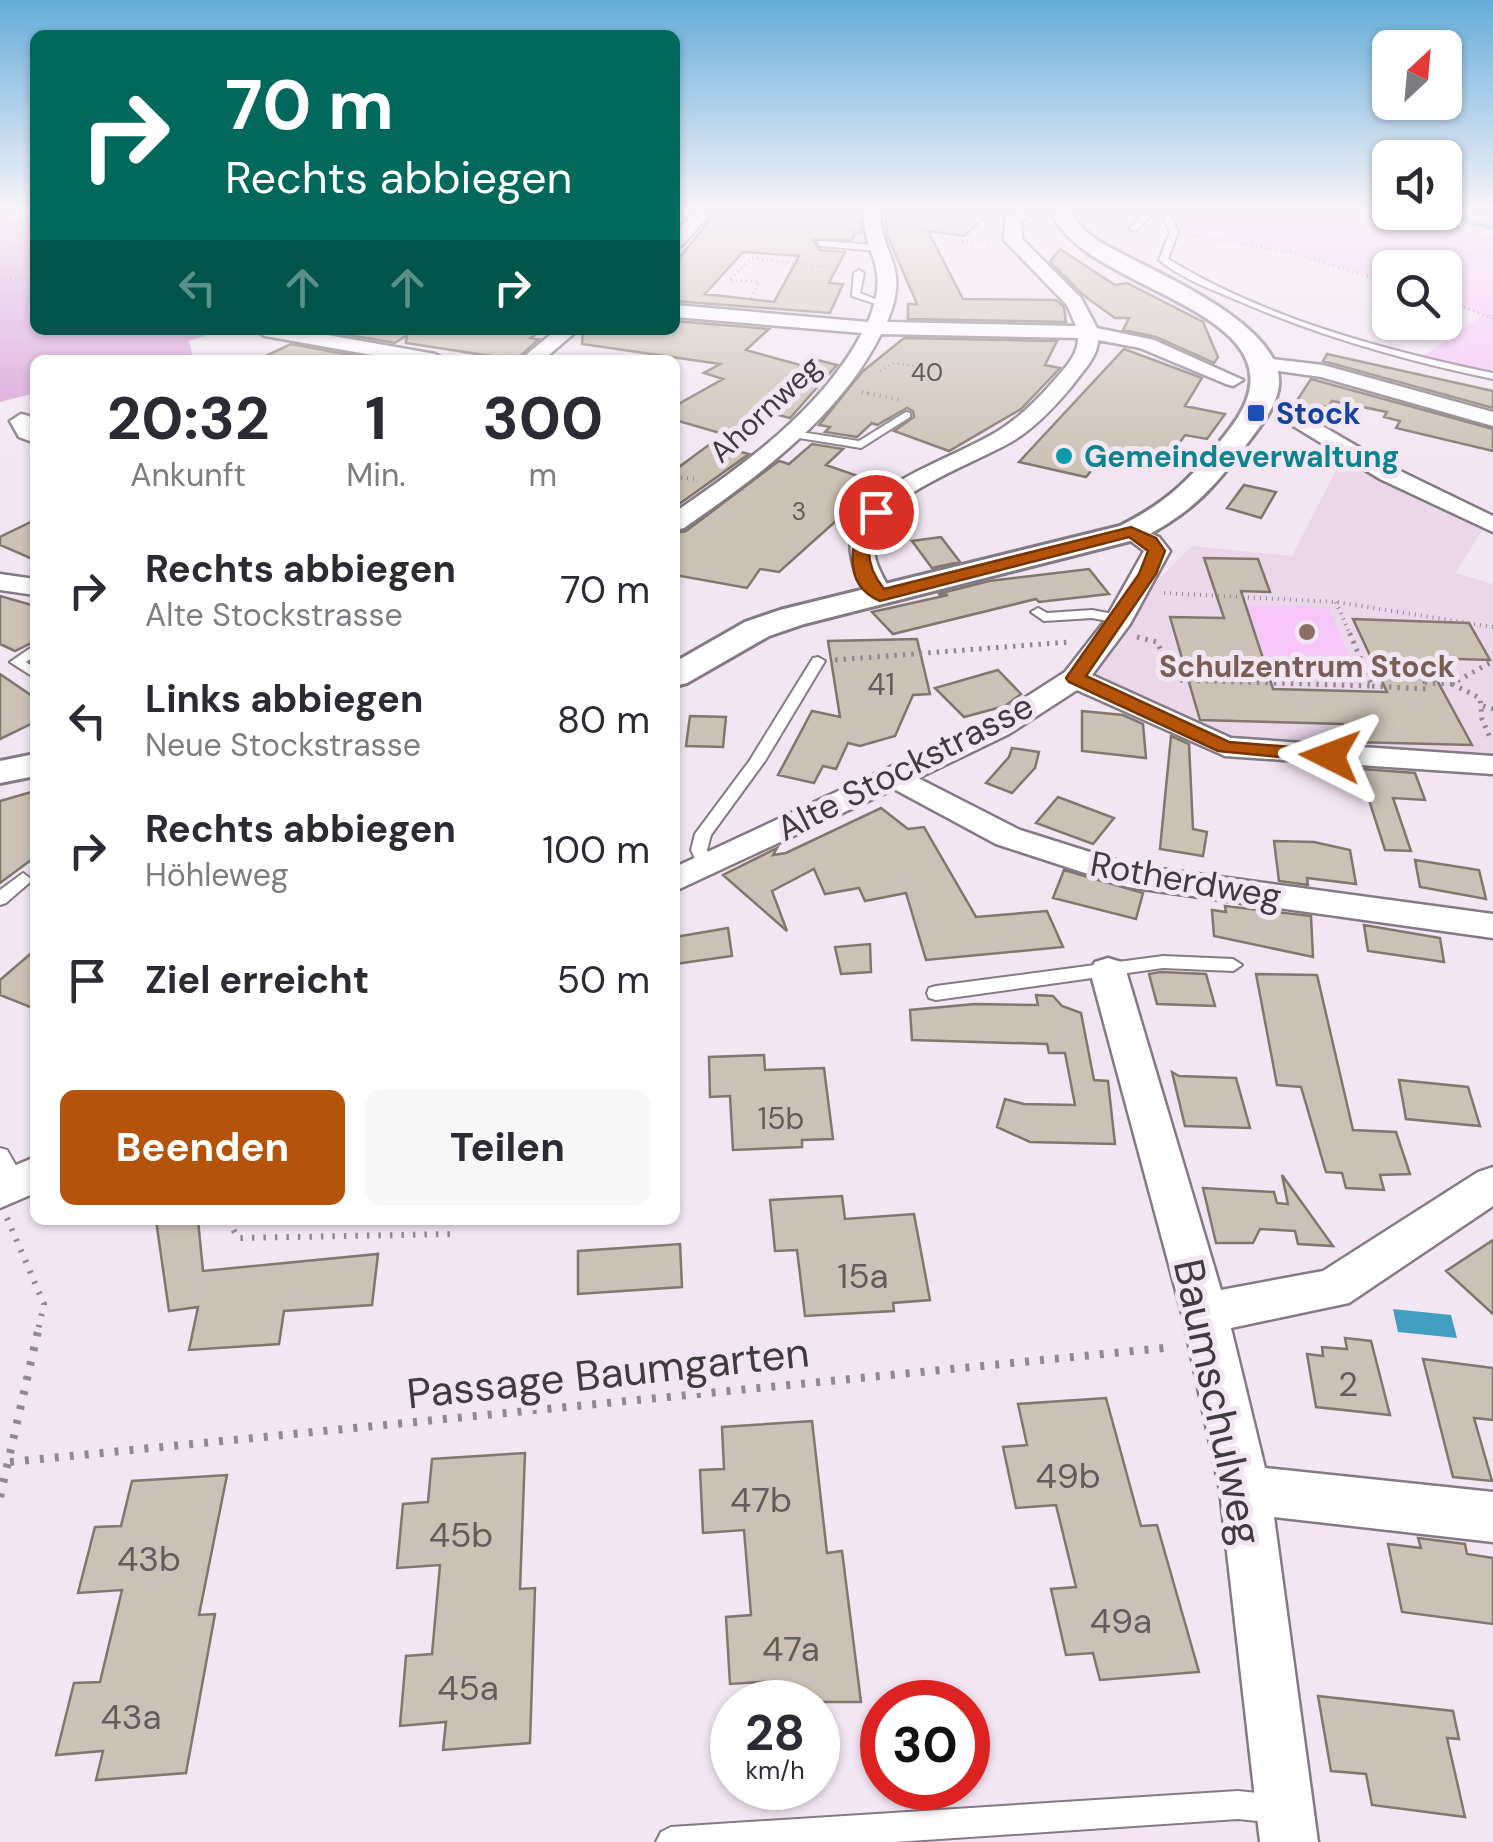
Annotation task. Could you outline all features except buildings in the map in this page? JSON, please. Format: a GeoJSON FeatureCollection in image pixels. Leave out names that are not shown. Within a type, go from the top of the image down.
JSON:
{"type":"FeatureCollection","features":[{"type":"Feature","properties":{"kind":"street","name":"Ahornweg"},"geometry":{"type":"LineString","coordinates":[[680,518],[736,479],[851,370],[874,328],[882,294]]}},
{"type":"Feature","properties":{"kind":"street"},"geometry":{"type":"LineString","coordinates":[[880,596],[864,575],[858,553],[865,527],[901,488],[986,448],[1023,424],[1074,370],[1088,350],[1090,333],[1086,319],[1068,294]]}},
{"type":"Feature","properties":{"kind":"street"},"geometry":{"type":"LineString","coordinates":[[680,673],[757,629],[1131,532],[1177,510],[1206,480],[1256,413],[1265,390],[1264,364],[1250,344],[1222,320],[1176,294]]}},
{"type":"Feature","properties":{"kind":"street"},"geometry":{"type":"LineString","coordinates":[[680,312],[874,328],[1090,333],[1147,344],[1233,380]]}},
{"type":"Feature","properties":{"kind":"street"},"geometry":{"type":"LineString","coordinates":[[295,335],[408,355]]}},
{"type":"Feature","properties":{"kind":"street"},"geometry":{"type":"LineString","coordinates":[[366,347],[380,335]]}},
{"type":"Feature","properties":{"kind":"street"},"geometry":{"type":"LineString","coordinates":[[536,355],[562,335]]}},
{"type":"Feature","properties":{"kind":"street"},"geometry":{"type":"LineString","coordinates":[[1264,364],[1323,370],[1493,419]]}},
{"type":"Feature","properties":{"kind":"street"},"geometry":{"type":"LineString","coordinates":[[1290,414],[1388,474],[1493,526]]}},
{"type":"Feature","properties":{"kind":"street","name":"Alte Stockstrasse"},"geometry":{"type":"LineString","coordinates":[[680,878],[998,728],[1075,678],[1111,631],[1156,551],[1150,542],[1131,532]]}},
{"type":"Feature","properties":{"kind":"street"},"geometry":{"type":"LineString","coordinates":[[0,582],[30,585]]}},
{"type":"Feature","properties":{"kind":"street"},"geometry":{"type":"LineString","coordinates":[[1075,678],[1226,747],[1493,765]]}},
{"type":"Feature","properties":{"kind":"street"},"geometry":{"type":"LineString","coordinates":[[0,772],[30,765]]}},
{"type":"Feature","properties":{"kind":"street","name":"Rotherdweg"},"geometry":{"type":"LineString","coordinates":[[896,776],[1008,836],[1128,876],[1493,926]]}},
{"type":"Feature","properties":{"kind":"street","name":"Baumschulweg"},"geometry":{"type":"LineString","coordinates":[[1108,971],[1208,1328],[1245,1490],[1297,1832]]}},
{"type":"Feature","properties":{"kind":"street"},"geometry":{"type":"LineString","coordinates":[[1208,1328],[1333,1288],[1493,1184]]}},
{"type":"Feature","properties":{"kind":"street"},"geometry":{"type":"LineString","coordinates":[[1245,1490],[1493,1517]]}},
{"type":"Feature","properties":{"kind":"lane"},"geometry":{"type":"LineString","coordinates":[[855,294],[882,305]]}},
{"type":"Feature","properties":{"kind":"lane"},"geometry":{"type":"LineString","coordinates":[[1230,294],[1388,351],[1493,376]]}},
{"type":"Feature","properties":{"kind":"lane"},"geometry":{"type":"LineString","coordinates":[[788,433],[860,444],[906,415]]}},
{"type":"Feature","properties":{"kind":"lane"},"geometry":{"type":"LineString","coordinates":[[1038,612],[1044,618],[1092,614],[1111,631]]}},
{"type":"Feature","properties":{"kind":"lane"},"geometry":{"type":"LineString","coordinates":[[30,653],[17,662],[30,671]]}},
{"type":"Feature","properties":{"kind":"lane"},"geometry":{"type":"LineString","coordinates":[[706,865],[700,850],[704,834],[757,761],[818,662]]}},
{"type":"Feature","properties":{"kind":"lane"},"geometry":{"type":"LineString","coordinates":[[0,900],[23,878]]}},
{"type":"Feature","properties":{"kind":"lane"},"geometry":{"type":"LineString","coordinates":[[936,992],[1163,962],[1232,966]]}},
{"type":"Feature","properties":{"kind":"lane"},"geometry":{"type":"LineString","coordinates":[[671,1842],[1238,1805],[1297,1832]]}},
{"type":"Feature","properties":{"kind":"path"},"geometry":{"type":"LineString","coordinates":[[751,294],[760,300]]}},
{"type":"Feature","properties":{"kind":"path"},"geometry":{"type":"LineString","coordinates":[[1462,307],[1493,318]]}},
{"type":"Feature","properties":{"kind":"path"},"geometry":{"type":"LineString","coordinates":[[851,370],[879,372],[894,363],[914,366]]}},
{"type":"Feature","properties":{"kind":"path"},"geometry":{"type":"LineString","coordinates":[[836,386],[905,401]]}},
{"type":"Feature","properties":{"kind":"path"},"geometry":{"type":"LineString","coordinates":[[1136,591],[1336,602],[1493,627]]}},
{"type":"Feature","properties":{"kind":"path"},"geometry":{"type":"LineString","coordinates":[[1336,602],[1372,686]]}},
{"type":"Feature","properties":{"kind":"path"},"geometry":{"type":"LineString","coordinates":[[818,662],[1082,641],[1111,631],[1157,642],[1175,680],[1426,689],[1425,683],[1452,684],[1480,698],[1491,736]]}},
{"type":"Feature","properties":{"kind":"path"},"geometry":{"type":"LineString","coordinates":[[1452,684],[1493,661]]}},
{"type":"Feature","properties":{"kind":"path"},"geometry":{"type":"LineString","coordinates":[[1483,706],[1493,709]]}},
{"type":"Feature","properties":{"kind":"path"},"geometry":{"type":"LineString","coordinates":[[0,1497],[44,1304],[4,1212],[13,1176]]}},
{"type":"Feature","properties":{"kind":"path"},"geometry":{"type":"LineString","coordinates":[[231,1225],[238,1238],[456,1234]]}},
{"type":"Feature","properties":{"kind":"path","name":"Passage Baumgarten"},"geometry":{"type":"LineString","coordinates":[[10,1462],[1208,1328]]}},
{"type":"Feature","properties":{"kind":"shaded area"},"geometry":{"type":"Polygon","coordinates":[[[0,294],[30,294],[30,335],[208,335],[189,341],[192,355],[30,355],[30,394],[0,402],[0,294]]]}},
{"type":"Feature","properties":{"kind":"shaded area"},"geometry":{"type":"Polygon","coordinates":[[[1462,294],[1493,294],[1493,377],[1417,360],[1446,340],[1462,340],[1462,329],[1483,315],[1462,307],[1462,294]]]}},
{"type":"Feature","properties":{"kind":"shaded area","name":"Schulzentrum Stock"},"geometry":{"type":"Polygon","coordinates":[[[1346,451],[1484,528],[1455,573],[1493,584],[1493,758],[1234,740],[1086,679],[1160,578],[1192,546],[1292,556],[1346,451]]]}},
{"type":"Feature","properties":{"kind":"shaded area"},"geometry":{"type":"Polygon","coordinates":[[[1247,605],[1328,607],[1361,683],[1274,680],[1247,605]]]}},
{"type":"Feature","properties":{"kind":"water"},"geometry":{"type":"Polygon","coordinates":[[[1393,1309],[1451,1315],[1457,1338],[1398,1332],[1393,1309]]]}},
{"type":"Feature","properties":{"kind":"place","name":"Stock"},"geometry":{"type":"Point","coordinates":[1256,413]}},
{"type":"Feature","properties":{"kind":"place","name":"Gemeindeverwaltung"},"geometry":{"type":"Point","coordinates":[1064,456]}},
{"type":"Feature","properties":{"kind":"place","name":"Schulzentrum Stock"},"geometry":{"type":"Point","coordinates":[1307,632]}},
{"type":"Feature","properties":{"kind":"route"},"geometry":{"type":"LineString","coordinates":[[876,512],[860,538],[858,553],[864,575],[880,596],[1131,532],[1150,542],[1156,551],[1147,574],[1075,678],[1226,747],[1330,756]]}}]}
